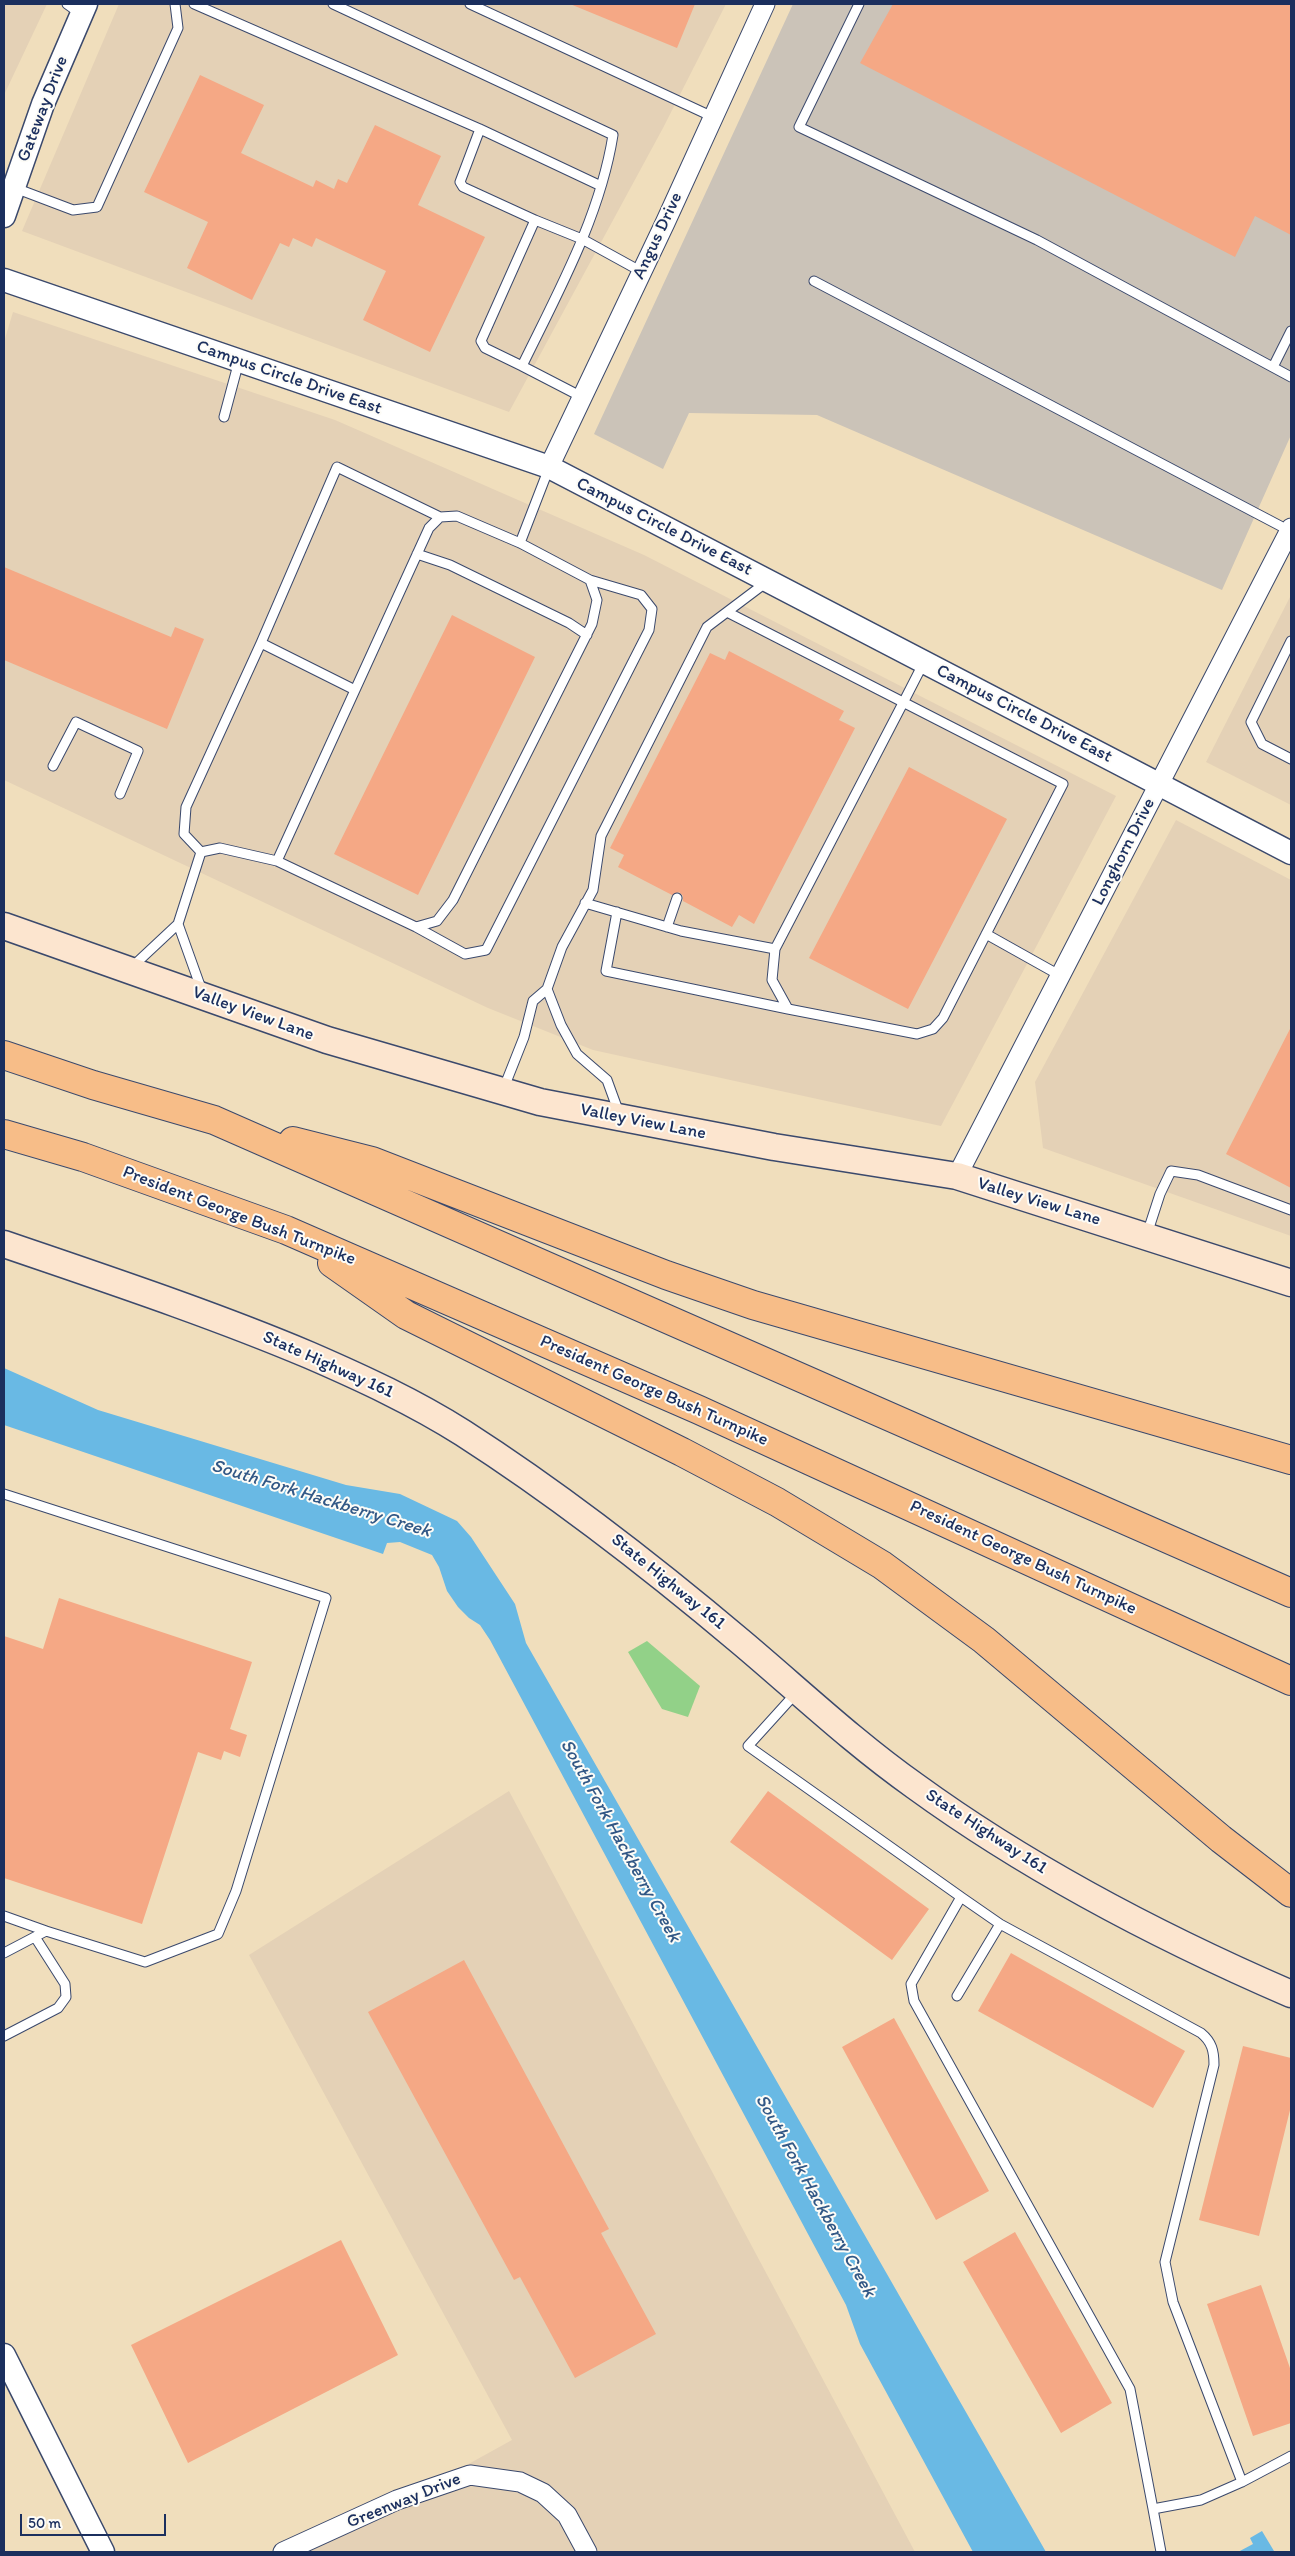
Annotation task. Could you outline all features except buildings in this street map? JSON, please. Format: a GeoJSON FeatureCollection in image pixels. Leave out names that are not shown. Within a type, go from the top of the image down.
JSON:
{"type":"FeatureCollection","features":[{"type":"Feature","properties":{"kind":"highway"},"geometry":{"type":"LineString","coordinates":[[4,1055],[93,1085],[214,1120],[372,1161],[666,1275],[753,1305],[1291,1460]]}},
{"type":"Feature","properties":{"kind":"highway"},"geometry":{"type":"LineString","coordinates":[[214,1120],[1291,1593]]}},
{"type":"Feature","properties":{"kind":"highway","name":"President George Bush Turnpike"},"geometry":{"type":"LineString","coordinates":[[4,1134],[83,1158],[286,1230],[708,1414],[1291,1680]]}},
{"type":"Feature","properties":{"kind":"highway"},"geometry":{"type":"LineString","coordinates":[[286,1230],[406,1315],[682,1452],[777,1502],[882,1565],[984,1640],[1221,1839],[1291,1893]]}},
{"type":"Feature","properties":{"kind":"main road","name":"Valley View Lane"},"geometry":{"type":"LineString","coordinates":[[4,926],[326,1040],[540,1102],[774,1147],[958,1176],[1147,1235],[1291,1283]]}},
{"type":"Feature","properties":{"kind":"main road","name":"State Highway 161"},"geometry":{"type":"LineString","coordinates":[[4,1244],[204,1313],[386,1389],[460,1431],[566,1504],[705,1612],[912,1784],[1001,1844],[1066,1884],[1158,1933],[1291,1994]]}},
{"type":"Feature","properties":{"kind":"street","name":"Angus Drive"},"geometry":{"type":"LineString","coordinates":[[549,467],[642,272],[764,4]]}},
{"type":"Feature","properties":{"kind":"street","name":"Gateway Drive"},"geometry":{"type":"LineString","coordinates":[[4,216],[42,104],[78,7]]}},
{"type":"Feature","properties":{"kind":"street","name":"Campus Circle Drive East"},"geometry":{"type":"LineString","coordinates":[[4,280],[549,467],[1291,853]]}},
{"type":"Feature","properties":{"kind":"street","name":"Longhorn Drive"},"geometry":{"type":"LineString","coordinates":[[958,1176],[1290,530]]}},
{"type":"Feature","properties":{"kind":"street"},"geometry":{"type":"LineString","coordinates":[[4,2355],[103,2552]]}},
{"type":"Feature","properties":{"kind":"street","name":"Greenway Drive"},"geometry":{"type":"LineString","coordinates":[[283,2552],[397,2500],[470,2475],[520,2482],[544,2493],[567,2515],[587,2552]]}},
{"type":"Feature","properties":{"kind":"lane"},"geometry":{"type":"LineString","coordinates":[[14,187],[73,210],[98,207],[178,28],[175,4]]}},
{"type":"Feature","properties":{"kind":"lane"},"geometry":{"type":"LineString","coordinates":[[194,4],[480,130],[600,186]]}},
{"type":"Feature","properties":{"kind":"lane"},"geometry":{"type":"LineString","coordinates":[[333,4],[613,135],[607,169],[575,259],[522,366]]}},
{"type":"Feature","properties":{"kind":"lane"},"geometry":{"type":"LineString","coordinates":[[470,4],[713,117]]}},
{"type":"Feature","properties":{"kind":"lane"},"geometry":{"type":"LineString","coordinates":[[858,4],[799,126],[1037,240],[1291,377]]}},
{"type":"Feature","properties":{"kind":"lane"},"geometry":{"type":"LineString","coordinates":[[480,130],[460,182],[463,187],[582,240],[642,272]]}},
{"type":"Feature","properties":{"kind":"lane"},"geometry":{"type":"LineString","coordinates":[[535,220],[481,341],[485,348],[582,397]]}},
{"type":"Feature","properties":{"kind":"lane"},"geometry":{"type":"LineString","coordinates":[[814,281],[1290,530]]}},
{"type":"Feature","properties":{"kind":"lane"},"geometry":{"type":"LineString","coordinates":[[1273,367],[1291,331]]}},
{"type":"Feature","properties":{"kind":"lane"},"geometry":{"type":"LineString","coordinates":[[224,417],[239,361]]}},
{"type":"Feature","properties":{"kind":"lane"},"geometry":{"type":"LineString","coordinates":[[337,467],[440,517],[457,516],[520,543],[590,580],[641,595],[652,609],[649,630],[486,950],[465,954],[416,927],[277,861],[220,848],[201,852],[184,834],[186,807],[261,643],[337,467]]}},
{"type":"Feature","properties":{"kind":"lane"},"geometry":{"type":"LineString","coordinates":[[520,543],[549,467]]}},
{"type":"Feature","properties":{"kind":"lane"},"geometry":{"type":"LineString","coordinates":[[277,861],[429,528],[440,517]]}},
{"type":"Feature","properties":{"kind":"lane"},"geometry":{"type":"LineString","coordinates":[[417,554],[450,565],[569,623],[587,635]]}},
{"type":"Feature","properties":{"kind":"lane"},"geometry":{"type":"LineString","coordinates":[[416,927],[437,921],[453,900],[587,635],[598,600],[590,580]]}},
{"type":"Feature","properties":{"kind":"lane"},"geometry":{"type":"LineString","coordinates":[[502,1091],[524,1036],[533,1001],[547,989],[562,947],[593,890],[601,836],[707,627],[768,581]]}},
{"type":"Feature","properties":{"kind":"lane"},"geometry":{"type":"LineString","coordinates":[[617,912],[606,971],[917,1034],[933,1029],[943,1018],[1063,784],[727,612]]}},
{"type":"Feature","properties":{"kind":"lane"},"geometry":{"type":"LineString","coordinates":[[1291,641],[1252,722],[1262,744],[1291,758]]}},
{"type":"Feature","properties":{"kind":"lane"},"geometry":{"type":"LineString","coordinates":[[261,643],[355,690]]}},
{"type":"Feature","properties":{"kind":"lane"},"geometry":{"type":"LineString","coordinates":[[788,1009],[772,980],[775,949],[924,662]]}},
{"type":"Feature","properties":{"kind":"lane"},"geometry":{"type":"LineString","coordinates":[[53,766],[76,722],[138,751],[120,794]]}},
{"type":"Feature","properties":{"kind":"lane"},"geometry":{"type":"LineString","coordinates":[[129,970],[178,924],[201,852]]}},
{"type":"Feature","properties":{"kind":"lane"},"geometry":{"type":"LineString","coordinates":[[667,927],[677,898]]}},
{"type":"Feature","properties":{"kind":"lane"},"geometry":{"type":"LineString","coordinates":[[585,903],[667,927],[775,949]]}},
{"type":"Feature","properties":{"kind":"lane"},"geometry":{"type":"LineString","coordinates":[[178,924],[204,996]]}},
{"type":"Feature","properties":{"kind":"lane"},"geometry":{"type":"LineString","coordinates":[[986,934],[1061,976]]}},
{"type":"Feature","properties":{"kind":"lane"},"geometry":{"type":"LineString","coordinates":[[547,989],[561,1025],[577,1054],[607,1080],[620,1117]]}},
{"type":"Feature","properties":{"kind":"lane"},"geometry":{"type":"LineString","coordinates":[[1147,1235],[1160,1194],[1171,1171],[1198,1175],[1291,1210]]}},
{"type":"Feature","properties":{"kind":"lane"},"geometry":{"type":"LineString","coordinates":[[4,1494],[326,1598],[236,1891],[218,1934],[146,1962],[4,1916]]}},
{"type":"Feature","properties":{"kind":"lane"},"geometry":{"type":"LineString","coordinates":[[798,1690],[748,1746],[1000,1924],[1200,2033],[1209,2040],[1214,2052],[1214,2065],[1165,2262],[1173,2302],[1242,2482]]}},
{"type":"Feature","properties":{"kind":"lane"},"geometry":{"type":"LineString","coordinates":[[961,1897],[911,1984],[914,2001],[1130,2389],[1162,2552]]}},
{"type":"Feature","properties":{"kind":"lane"},"geometry":{"type":"LineString","coordinates":[[957,1996],[1000,1924]]}},
{"type":"Feature","properties":{"kind":"lane"},"geometry":{"type":"LineString","coordinates":[[4,1953],[46,1931]]}},
{"type":"Feature","properties":{"kind":"lane"},"geometry":{"type":"LineString","coordinates":[[4,2036],[58,2008],[66,1997],[65,1984],[35,1937]]}},
{"type":"Feature","properties":{"kind":"lane"},"geometry":{"type":"LineString","coordinates":[[1153,2509],[1201,2500],[1242,2482],[1291,2456]]}},
{"type":"Feature","properties":{"kind":"shaded area"},"geometry":{"type":"Polygon","coordinates":[[[4,4],[47,4],[4,95],[4,4]]]}},
{"type":"Feature","properties":{"kind":"shaded area"},"geometry":{"type":"Polygon","coordinates":[[[119,4],[726,4],[663,128],[509,412],[22,231],[119,4]]]}},
{"type":"Feature","properties":{"kind":"shaded area"},"geometry":{"type":"Polygon","coordinates":[[[793,4],[1291,4],[1291,435],[1222,590],[817,415],[689,413],[663,469],[594,434],[793,4]]]}},
{"type":"Feature","properties":{"kind":"shaded area"},"geometry":{"type":"Polygon","coordinates":[[[13,312],[335,420],[644,555],[1116,796],[941,1126],[593,1050],[488,1008],[4,780],[4,342],[13,312]]]}},
{"type":"Feature","properties":{"kind":"shaded area"},"geometry":{"type":"Polygon","coordinates":[[[1291,595],[1291,805],[1206,762],[1291,595]]]}},
{"type":"Feature","properties":{"kind":"shaded area"},"geometry":{"type":"Polygon","coordinates":[[[1176,820],[1291,880],[1291,1236],[1043,1148],[1035,1082],[1176,820]]]}},
{"type":"Feature","properties":{"kind":"shaded area"},"geometry":{"type":"Polygon","coordinates":[[[509,1791],[915,2552],[309,2552],[512,2440],[249,1955],[509,1791]]]}},
{"type":"Feature","properties":{"kind":"green space"},"geometry":{"type":"Polygon","coordinates":[[[647,1641],[700,1686],[688,1717],[662,1709],[628,1652],[647,1641]]]}},
{"type":"Feature","properties":{"kind":"water","name":"South Fork Hackberry Creek"},"geometry":{"type":"Polygon","coordinates":[[[4,1368],[98,1410],[346,1485],[400,1494],[457,1521],[471,1537],[515,1604],[526,1643],[1046,2552],[973,2552],[860,2344],[846,2305],[490,1640],[480,1625],[469,1618],[458,1607],[447,1591],[439,1567],[432,1555],[400,1542],[387,1543],[383,1554],[4,1425],[4,1368]]]}},
{"type":"Feature","properties":{"kind":"water"},"geometry":{"type":"Polygon","coordinates":[[[1262,2531],[1274,2551],[1238,2552],[1253,2544],[1250,2538],[1262,2531]]]}}]}
